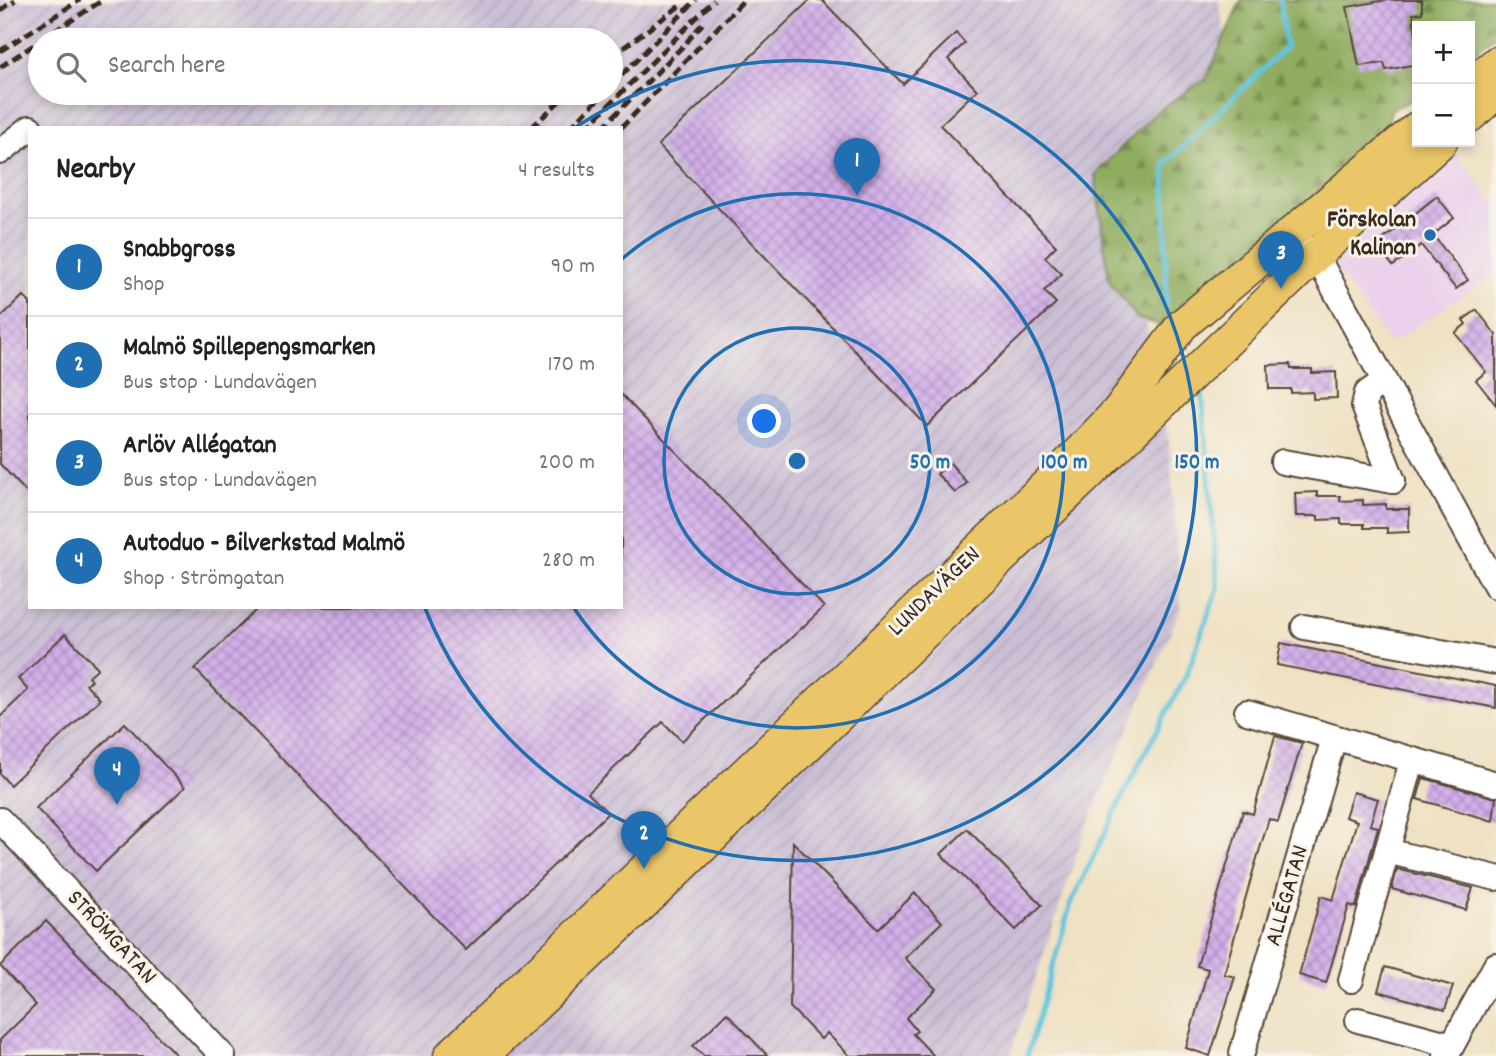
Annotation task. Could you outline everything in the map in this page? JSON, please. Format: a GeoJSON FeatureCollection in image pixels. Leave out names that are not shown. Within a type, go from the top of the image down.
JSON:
{"type":"FeatureCollection","features":[{"type":"Feature","properties":{"kind":"main road"},"geometry":{"type":"LineString","coordinates":[[1471,84],[1496,63]]}},
{"type":"Feature","properties":{"kind":"main road"},"geometry":{"type":"LineString","coordinates":[[1475,112],[1496,93]]}},
{"type":"Feature","properties":{"kind":"main road","name":"LUNDAVÄGEN"},"geometry":{"type":"LineString","coordinates":[[450,1056],[1062,470],[1118,411],[1182,325],[1412,132]]}},
{"type":"Feature","properties":{"kind":"main road","name":"LUNDAVÄGEN"},"geometry":{"type":"LineString","coordinates":[[482,1056],[676,873],[1315,256],[1435,147]]}},
{"type":"Feature","properties":{"kind":"street"},"geometry":{"type":"LineString","coordinates":[[0,152],[28,130]]}},
{"type":"Feature","properties":{"kind":"street"},"geometry":{"type":"LineString","coordinates":[[1289,234],[1315,256],[1496,586]]}},
{"type":"Feature","properties":{"kind":"street"},"geometry":{"type":"LineString","coordinates":[[1283,462],[1393,481],[1364,406],[1367,393],[1384,381]]}},
{"type":"Feature","properties":{"kind":"street"},"geometry":{"type":"LineString","coordinates":[[1304,626],[1496,662]]}},
{"type":"Feature","properties":{"kind":"street"},"geometry":{"type":"LineString","coordinates":[[1247,712],[1496,784]]}},
{"type":"Feature","properties":{"kind":"street","name":"ALLÉGATAN"},"geometry":{"type":"LineString","coordinates":[[1242,1053],[1334,738]]}},
{"type":"Feature","properties":{"kind":"street"},"geometry":{"type":"LineString","coordinates":[[1351,980],[1412,761]]}},
{"type":"Feature","properties":{"kind":"street","name":"STRÖMGATAN"},"geometry":{"type":"LineString","coordinates":[[0,820],[223,1056]]}},
{"type":"Feature","properties":{"kind":"street"},"geometry":{"type":"LineString","coordinates":[[1387,851],[1496,878]]}},
{"type":"Feature","properties":{"kind":"street"},"geometry":{"type":"LineString","coordinates":[[1358,1020],[1449,1050],[1496,965]]}},
{"type":"Feature","properties":{"kind":"shaded area"},"geometry":{"type":"Polygon","coordinates":[[[0,0],[1219,0],[1230,67],[1128,233],[1169,441],[1181,607],[1083,835],[1010,1056],[0,1056],[0,0]]]}},
{"type":"Feature","properties":{"kind":"shaded area","name":"Förskolan Kalinan"},"geometry":{"type":"Polygon","coordinates":[[[1453,150],[1496,205],[1496,273],[1390,344],[1334,265],[1453,150]]]}},
{"type":"Feature","properties":{"kind":"green space"},"geometry":{"type":"Polygon","coordinates":[[[1241,0],[1496,0],[1496,35],[1475,52],[1475,21],[1412,21],[1412,100],[1391,110],[1387,130],[1163,326],[1138,319],[1109,281],[1095,174],[1157,111],[1206,79],[1241,0]]]}},
{"type":"Feature","properties":{"kind":"building"},"geometry":{"type":"Polygon","coordinates":[[[810,0],[822,0],[903,84],[956,33],[965,43],[948,59],[977,90],[940,125],[1056,246],[1045,257],[1062,274],[1044,291],[1056,303],[927,426],[658,145],[810,0]]]}},
{"type":"Feature","properties":{"kind":"building"},"geometry":{"type":"Polygon","coordinates":[[[1386,0],[1422,0],[1422,13],[1413,14],[1412,65],[1386,70],[1384,63],[1359,66],[1347,7],[1386,0]]]}},
{"type":"Feature","properties":{"kind":"building"},"geometry":{"type":"Polygon","coordinates":[[[1437,196],[1454,218],[1433,235],[1468,280],[1456,289],[1421,245],[1393,266],[1376,245],[1437,196]]]}},
{"type":"Feature","properties":{"kind":"building"},"geometry":{"type":"Polygon","coordinates":[[[23,296],[28,301],[28,494],[0,464],[0,318],[23,296]]]}},
{"type":"Feature","properties":{"kind":"building"},"geometry":{"type":"Polygon","coordinates":[[[1477,310],[1496,335],[1496,405],[1476,380],[1486,372],[1455,333],[1466,324],[1463,320],[1477,310]]]}},
{"type":"Feature","properties":{"kind":"building"},"geometry":{"type":"Polygon","coordinates":[[[1290,364],[1291,369],[1312,369],[1312,373],[1336,372],[1337,398],[1313,399],[1313,392],[1291,393],[1291,389],[1269,389],[1268,365],[1290,364]]]}},
{"type":"Feature","properties":{"kind":"building"},"geometry":{"type":"Polygon","coordinates":[[[623,396],[824,607],[682,741],[663,722],[588,793],[608,813],[466,950],[195,669],[257,609],[623,609],[623,396]]]}},
{"type":"Feature","properties":{"kind":"building"},"geometry":{"type":"Polygon","coordinates":[[[950,463],[967,483],[955,493],[937,474],[950,463]]]}},
{"type":"Feature","properties":{"kind":"building"},"geometry":{"type":"Polygon","coordinates":[[[1317,492],[1317,496],[1340,496],[1340,501],[1363,500],[1363,505],[1386,504],[1386,509],[1409,509],[1409,532],[1387,533],[1387,528],[1341,524],[1341,519],[1318,520],[1318,516],[1296,516],[1295,493],[1317,492]]]}},
{"type":"Feature","properties":{"kind":"building"},"geometry":{"type":"Polygon","coordinates":[[[65,634],[98,668],[88,677],[91,680],[86,684],[100,699],[10,785],[0,774],[0,717],[28,690],[18,679],[65,634]]]}},
{"type":"Feature","properties":{"kind":"building"},"geometry":{"type":"Polygon","coordinates":[[[1281,643],[1496,686],[1496,708],[1277,665],[1281,643]]]}},
{"type":"Feature","properties":{"kind":"building"},"geometry":{"type":"Polygon","coordinates":[[[125,723],[185,787],[96,871],[36,808],[125,723]]]}},
{"type":"Feature","properties":{"kind":"building"},"geometry":{"type":"Polygon","coordinates":[[[1275,736],[1302,743],[1278,822],[1269,819],[1254,868],[1224,974],[1235,977],[1210,1056],[1186,1048],[1208,969],[1197,966],[1243,811],[1253,814],[1275,736]]]}},
{"type":"Feature","properties":{"kind":"building"},"geometry":{"type":"Polygon","coordinates":[[[1423,778],[1496,798],[1493,821],[1417,799],[1423,778]]]}},
{"type":"Feature","properties":{"kind":"building"},"geometry":{"type":"Polygon","coordinates":[[[1353,792],[1378,799],[1370,825],[1378,827],[1356,907],[1349,905],[1326,983],[1299,975],[1321,896],[1333,900],[1357,821],[1345,817],[1353,792]]]}},
{"type":"Feature","properties":{"kind":"building"},"geometry":{"type":"Polygon","coordinates":[[[967,829],[1042,905],[1016,930],[941,854],[967,829]]]}},
{"type":"Feature","properties":{"kind":"building"},"geometry":{"type":"Polygon","coordinates":[[[793,842],[878,929],[915,893],[942,922],[905,958],[936,989],[906,1018],[917,1031],[913,1034],[934,1056],[850,1056],[827,1033],[821,1039],[790,1007],[793,842]]]}},
{"type":"Feature","properties":{"kind":"building"},"geometry":{"type":"Polygon","coordinates":[[[1397,869],[1473,888],[1466,910],[1392,889],[1397,869]]]}},
{"type":"Feature","properties":{"kind":"building"},"geometry":{"type":"Polygon","coordinates":[[[46,921],[177,1056],[0,1056],[0,1040],[36,1005],[0,966],[46,921]]]}},
{"type":"Feature","properties":{"kind":"building"},"geometry":{"type":"Polygon","coordinates":[[[1385,967],[1453,986],[1445,1010],[1378,991],[1385,967]]]}},
{"type":"Feature","properties":{"kind":"building"},"geometry":{"type":"Polygon","coordinates":[[[727,1013],[768,1056],[704,1056],[693,1046],[727,1013]]]}},
{"type":"Feature","properties":{"kind":"waterway"},"geometry":{"type":"LineString","coordinates":[[1166,304],[1165,164],[1286,47],[1280,0]]}},
{"type":"Feature","properties":{"kind":"waterway"},"geometry":{"type":"LineString","coordinates":[[1027,1056],[1071,903],[1129,783],[1186,676],[1218,588],[1202,392]]}},
{"type":"Feature","properties":{"kind":"railway"},"geometry":{"type":"LineString","coordinates":[[0,11],[15,0]]}},
{"type":"Feature","properties":{"kind":"railway"},"geometry":{"type":"LineString","coordinates":[[36,28],[80,0]]}},
{"type":"Feature","properties":{"kind":"railway"},"geometry":{"type":"LineString","coordinates":[[60,28],[103,0]]}},
{"type":"Feature","properties":{"kind":"railway"},"geometry":{"type":"LineString","coordinates":[[623,74],[696,0]]}},
{"type":"Feature","properties":{"kind":"railway"},"geometry":{"type":"LineString","coordinates":[[623,91],[714,0]]}},
{"type":"Feature","properties":{"kind":"railway"},"geometry":{"type":"LineString","coordinates":[[623,126],[744,0]]}},
{"type":"Feature","properties":{"kind":"railway"},"geometry":{"type":"LineString","coordinates":[[623,48],[681,5]]}},
{"type":"Feature","properties":{"kind":"railway"},"geometry":{"type":"LineString","coordinates":[[604,126],[704,22]]}},
{"type":"Feature","properties":{"kind":"railway"},"geometry":{"type":"LineString","coordinates":[[0,51],[28,33]]}},
{"type":"Feature","properties":{"kind":"railway"},"geometry":{"type":"LineString","coordinates":[[0,67],[28,49]]}},
{"type":"Feature","properties":{"kind":"railway"},"geometry":{"type":"LineString","coordinates":[[533,126],[555,105]]}},
{"type":"Feature","properties":{"kind":"railway"},"geometry":{"type":"LineString","coordinates":[[572,126],[592,105]]}},
{"type":"Feature","properties":{"kind":"railway"},"geometry":{"type":"LineString","coordinates":[[588,126],[609,105]]}},
{"type":"Feature","properties":{"kind":"place","name":"Snabbgross"},"geometry":{"type":"Point","coordinates":[857,196]}},
{"type":"Feature","properties":{"kind":"place","name":"Förskolan Kalinan"},"geometry":{"type":"Point","coordinates":[1430,235]}},
{"type":"Feature","properties":{"kind":"place","name":"Arlöv Allégatan"},"geometry":{"type":"Point","coordinates":[1281,289]}},
{"type":"Feature","properties":{"kind":"place","name":"Autoduo - Bilverkstad Malmö"},"geometry":{"type":"Point","coordinates":[117,805]}},
{"type":"Feature","properties":{"kind":"place","name":"Malmö Spillepengsmarken"},"geometry":{"type":"Point","coordinates":[644,869]}}]}
